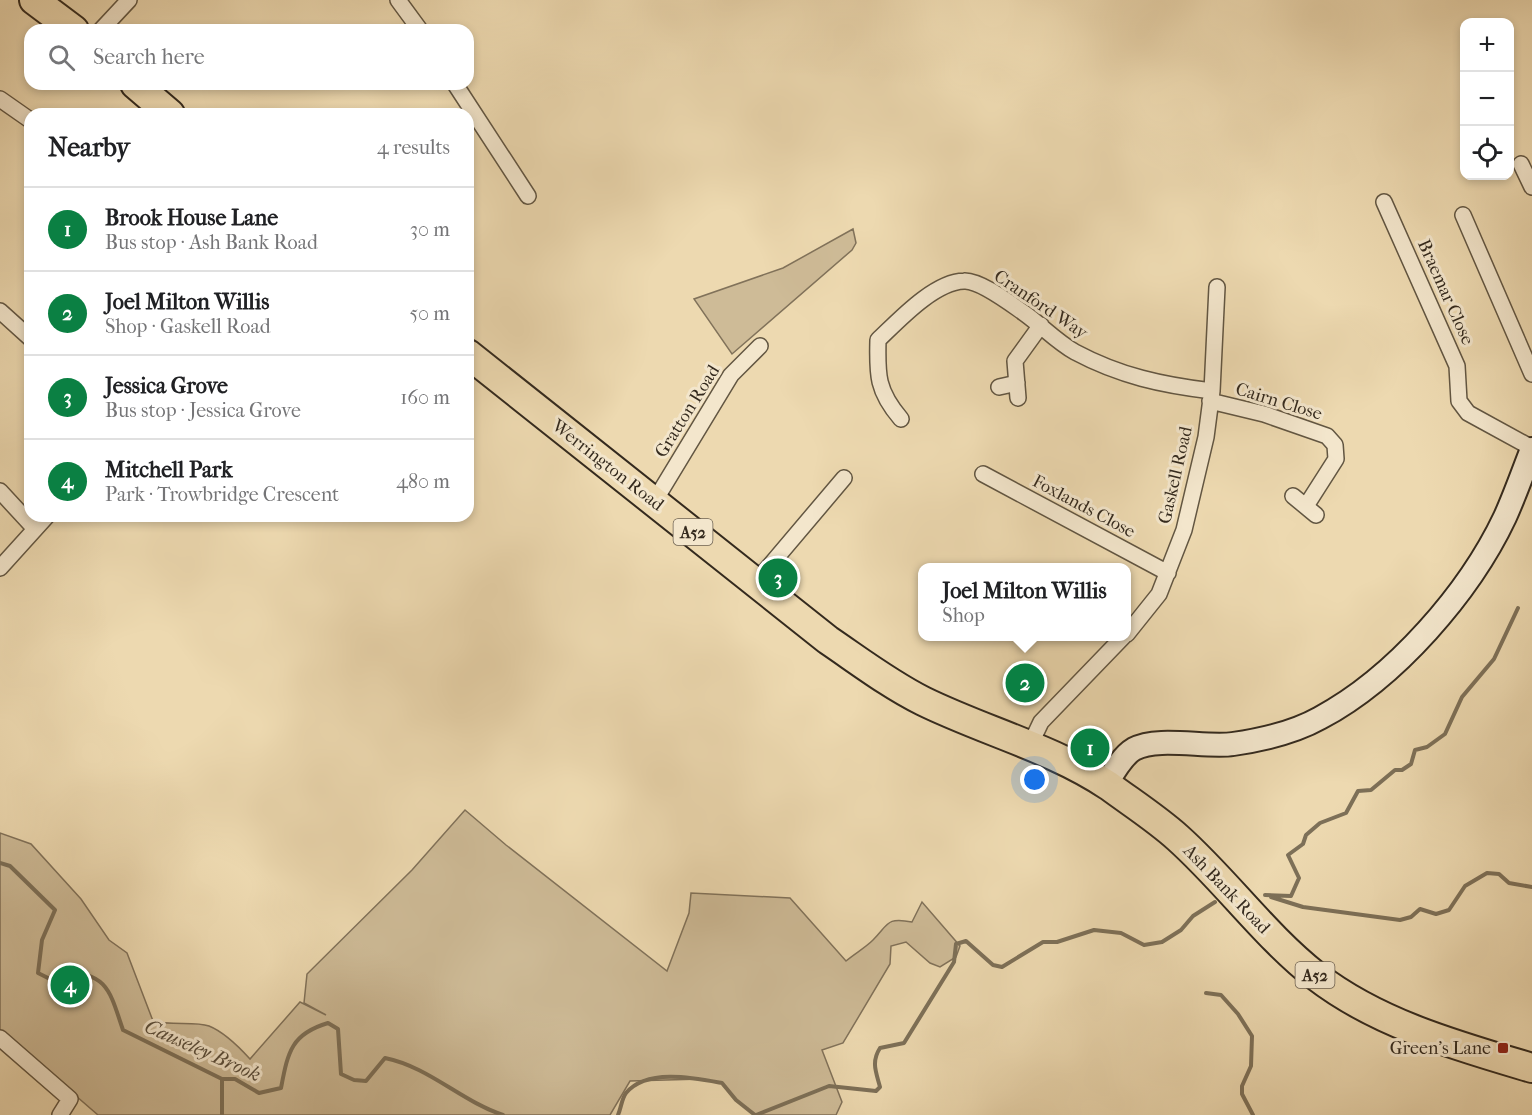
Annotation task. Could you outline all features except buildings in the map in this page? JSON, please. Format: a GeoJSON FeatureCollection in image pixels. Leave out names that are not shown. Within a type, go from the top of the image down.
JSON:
{"type":"FeatureCollection","features":[{"type":"Feature","properties":{"kind":"highway"},"geometry":{"type":"LineString","coordinates":[[34,0],[66,24]]}},
{"type":"Feature","properties":{"kind":"highway"},"geometry":{"type":"LineString","coordinates":[[142,90],[163,108]]}},
{"type":"Feature","properties":{"kind":"highway","name":"Werrington Road"},"geometry":{"type":"LineString","coordinates":[[474,359],[828,640],[882,677],[924,701]]}},
{"type":"Feature","properties":{"kind":"highway","name":"Ash Bank Road"},"geometry":{"type":"LineString","coordinates":[[924,701],[1030,745],[1106,784],[1178,838],[1277,940],[1315,975],[1342,995],[1377,1014],[1422,1032],[1532,1068]]}},
{"type":"Feature","properties":{"kind":"street"},"geometry":{"type":"LineString","coordinates":[[107,24],[129,0]]}},
{"type":"Feature","properties":{"kind":"street"},"geometry":{"type":"LineString","coordinates":[[398,0],[416,24]]}},
{"type":"Feature","properties":{"kind":"street"},"geometry":{"type":"LineString","coordinates":[[459,90],[471,108]]}},
{"type":"Feature","properties":{"kind":"street"},"geometry":{"type":"LineString","coordinates":[[0,99],[24,116]]}},
{"type":"Feature","properties":{"kind":"street"},"geometry":{"type":"LineString","coordinates":[[474,113],[528,196]]}},
{"type":"Feature","properties":{"kind":"street"},"geometry":{"type":"LineString","coordinates":[[1521,164],[1532,187]]}},
{"type":"Feature","properties":{"kind":"street","name":"Braemar Close"},"geometry":{"type":"LineString","coordinates":[[1384,202],[1457,366],[1459,401],[1468,413],[1532,449]]}},
{"type":"Feature","properties":{"kind":"street"},"geometry":{"type":"LineString","coordinates":[[1463,214],[1532,374]]}},
{"type":"Feature","properties":{"kind":"street","name":"Cranford Way"},"geometry":{"type":"LineString","coordinates":[[902,419],[889,405],[878,385],[878,340],[905,313],[945,285],[966,280],[999,295],[1074,351],[1124,374],[1211,396]]}},
{"type":"Feature","properties":{"kind":"street","name":"Gaskell Road"},"geometry":{"type":"LineString","coordinates":[[1131,629],[1159,594],[1189,508],[1206,437],[1211,396],[1209,310],[1217,287]]}},
{"type":"Feature","properties":{"kind":"street"},"geometry":{"type":"LineString","coordinates":[[0,311],[24,333]]}},
{"type":"Feature","properties":{"kind":"street"},"geometry":{"type":"LineString","coordinates":[[999,387],[1018,391],[1015,361],[1041,325]]}},
{"type":"Feature","properties":{"kind":"street","name":"Gratton Road"},"geometry":{"type":"LineString","coordinates":[[654,502],[730,375],[760,346]]}},
{"type":"Feature","properties":{"kind":"street","name":"Cairn Close"},"geometry":{"type":"LineString","coordinates":[[1211,396],[1327,436],[1335,445],[1336,459],[1311,510],[1293,496]]}},
{"type":"Feature","properties":{"kind":"street"},"geometry":{"type":"LineString","coordinates":[[1106,784],[1125,757],[1142,746],[1232,744],[1292,730],[1320,718],[1364,688],[1434,622],[1464,584],[1505,517],[1532,449]]}},
{"type":"Feature","properties":{"kind":"street","name":"Foxlands Close"},"geometry":{"type":"LineString","coordinates":[[982,474],[1168,573]]}},
{"type":"Feature","properties":{"kind":"street"},"geometry":{"type":"LineString","coordinates":[[756,582],[844,478]]}},
{"type":"Feature","properties":{"kind":"street"},"geometry":{"type":"LineString","coordinates":[[0,490],[24,517]]}},
{"type":"Feature","properties":{"kind":"street"},"geometry":{"type":"LineString","coordinates":[[29,522],[35,529]]}},
{"type":"Feature","properties":{"kind":"street"},"geometry":{"type":"LineString","coordinates":[[0,568],[41,522]]}},
{"type":"Feature","properties":{"kind":"street","name":"Gaskell Road"},"geometry":{"type":"LineString","coordinates":[[1030,745],[1041,722],[1120,641]]}},
{"type":"Feature","properties":{"kind":"street"},"geometry":{"type":"LineString","coordinates":[[0,1038],[70,1099],[60,1115]]}},
{"type":"Feature","properties":{"kind":"shaded area"},"geometry":{"type":"Polygon","coordinates":[[[853,229],[856,243],[852,250],[732,354],[694,299],[783,268],[853,229]]]}},
{"type":"Feature","properties":{"kind":"shaded area"},"geometry":{"type":"Polygon","coordinates":[[[465,810],[506,845],[667,971],[689,913],[691,893],[790,898],[846,961],[870,943],[892,921],[912,922],[922,902],[960,946],[956,957],[940,967],[930,963],[906,942],[891,946],[890,964],[843,1043],[822,1050],[842,1102],[836,1115],[755,1115],[736,1100],[722,1083],[702,1079],[630,1081],[610,1115],[98,1115],[0,1030],[0,833],[31,844],[81,899],[109,940],[127,953],[153,1021],[209,1026],[226,1036],[250,1059],[300,1002],[326,1015],[304,1003],[307,974],[412,870],[465,810]]]}},
{"type":"Feature","properties":{"kind":"waterway"},"geometry":{"type":"LineString","coordinates":[[1265,895],[1291,896],[1299,878],[1288,855],[1303,844],[1306,835],[1320,823],[1346,813],[1358,791],[1371,790],[1395,770],[1402,770],[1411,764],[1415,750],[1427,747],[1445,734],[1462,697],[1494,659],[1518,608]]}},
{"type":"Feature","properties":{"kind":"waterway","name":"Causeley Brook"},"geometry":{"type":"LineString","coordinates":[[0,863],[10,866],[55,910],[42,940],[38,973],[58,983],[62,972],[77,973],[98,980],[110,995],[123,1030],[222,1079],[235,1079],[259,1093],[281,1088],[293,1046],[306,1033],[328,1023],[338,1029],[341,1074],[354,1080],[366,1081],[385,1058],[401,1062],[503,1115]]}},
{"type":"Feature","properties":{"kind":"waterway","name":"Causeley Brook"},"geometry":{"type":"LineString","coordinates":[[1271,897],[1303,907],[1400,920],[1411,917],[1420,909],[1436,914],[1449,910],[1465,886],[1487,873],[1499,874],[1509,883],[1532,887]]}},
{"type":"Feature","properties":{"kind":"waterway","name":"Causeley Brook"},"geometry":{"type":"LineString","coordinates":[[756,1115],[829,1086],[876,1091],[880,1087],[875,1063],[877,1053],[880,1048],[904,1043],[954,962],[956,944],[966,941],[993,965],[1002,967],[1043,942],[1057,942],[1094,930],[1121,933],[1144,945],[1162,942],[1181,930],[1193,916],[1215,902]]}},
{"type":"Feature","properties":{"kind":"waterway"},"geometry":{"type":"LineString","coordinates":[[1206,993],[1221,995],[1238,1014],[1252,1036],[1251,1066],[1242,1086],[1242,1094],[1253,1115]]}},
{"type":"Feature","properties":{"kind":"waterway","name":"Causeley Brook"},"geometry":{"type":"LineString","coordinates":[[618,1115],[626,1093],[635,1085],[646,1080],[672,1077],[722,1083],[736,1100],[755,1115]]}},
{"type":"Feature","properties":{"kind":"waterway"},"geometry":{"type":"LineString","coordinates":[[222,1079],[222,1115]]}},
{"type":"Feature","properties":{"kind":"place","name":"Jessica Grove"},"geometry":{"type":"Point","coordinates":[778,578]}},
{"type":"Feature","properties":{"kind":"place","name":"Joel Milton Willis"},"geometry":{"type":"Point","coordinates":[1025,683]}},
{"type":"Feature","properties":{"kind":"place","name":"Brook House Lane"},"geometry":{"type":"Point","coordinates":[1090,748]}},
{"type":"Feature","properties":{"kind":"place","name":"Mitchell Park"},"geometry":{"type":"Point","coordinates":[70,985]}},
{"type":"Feature","properties":{"kind":"place","name":"Green's Lane"},"geometry":{"type":"Point","coordinates":[1503,1048]}}]}
